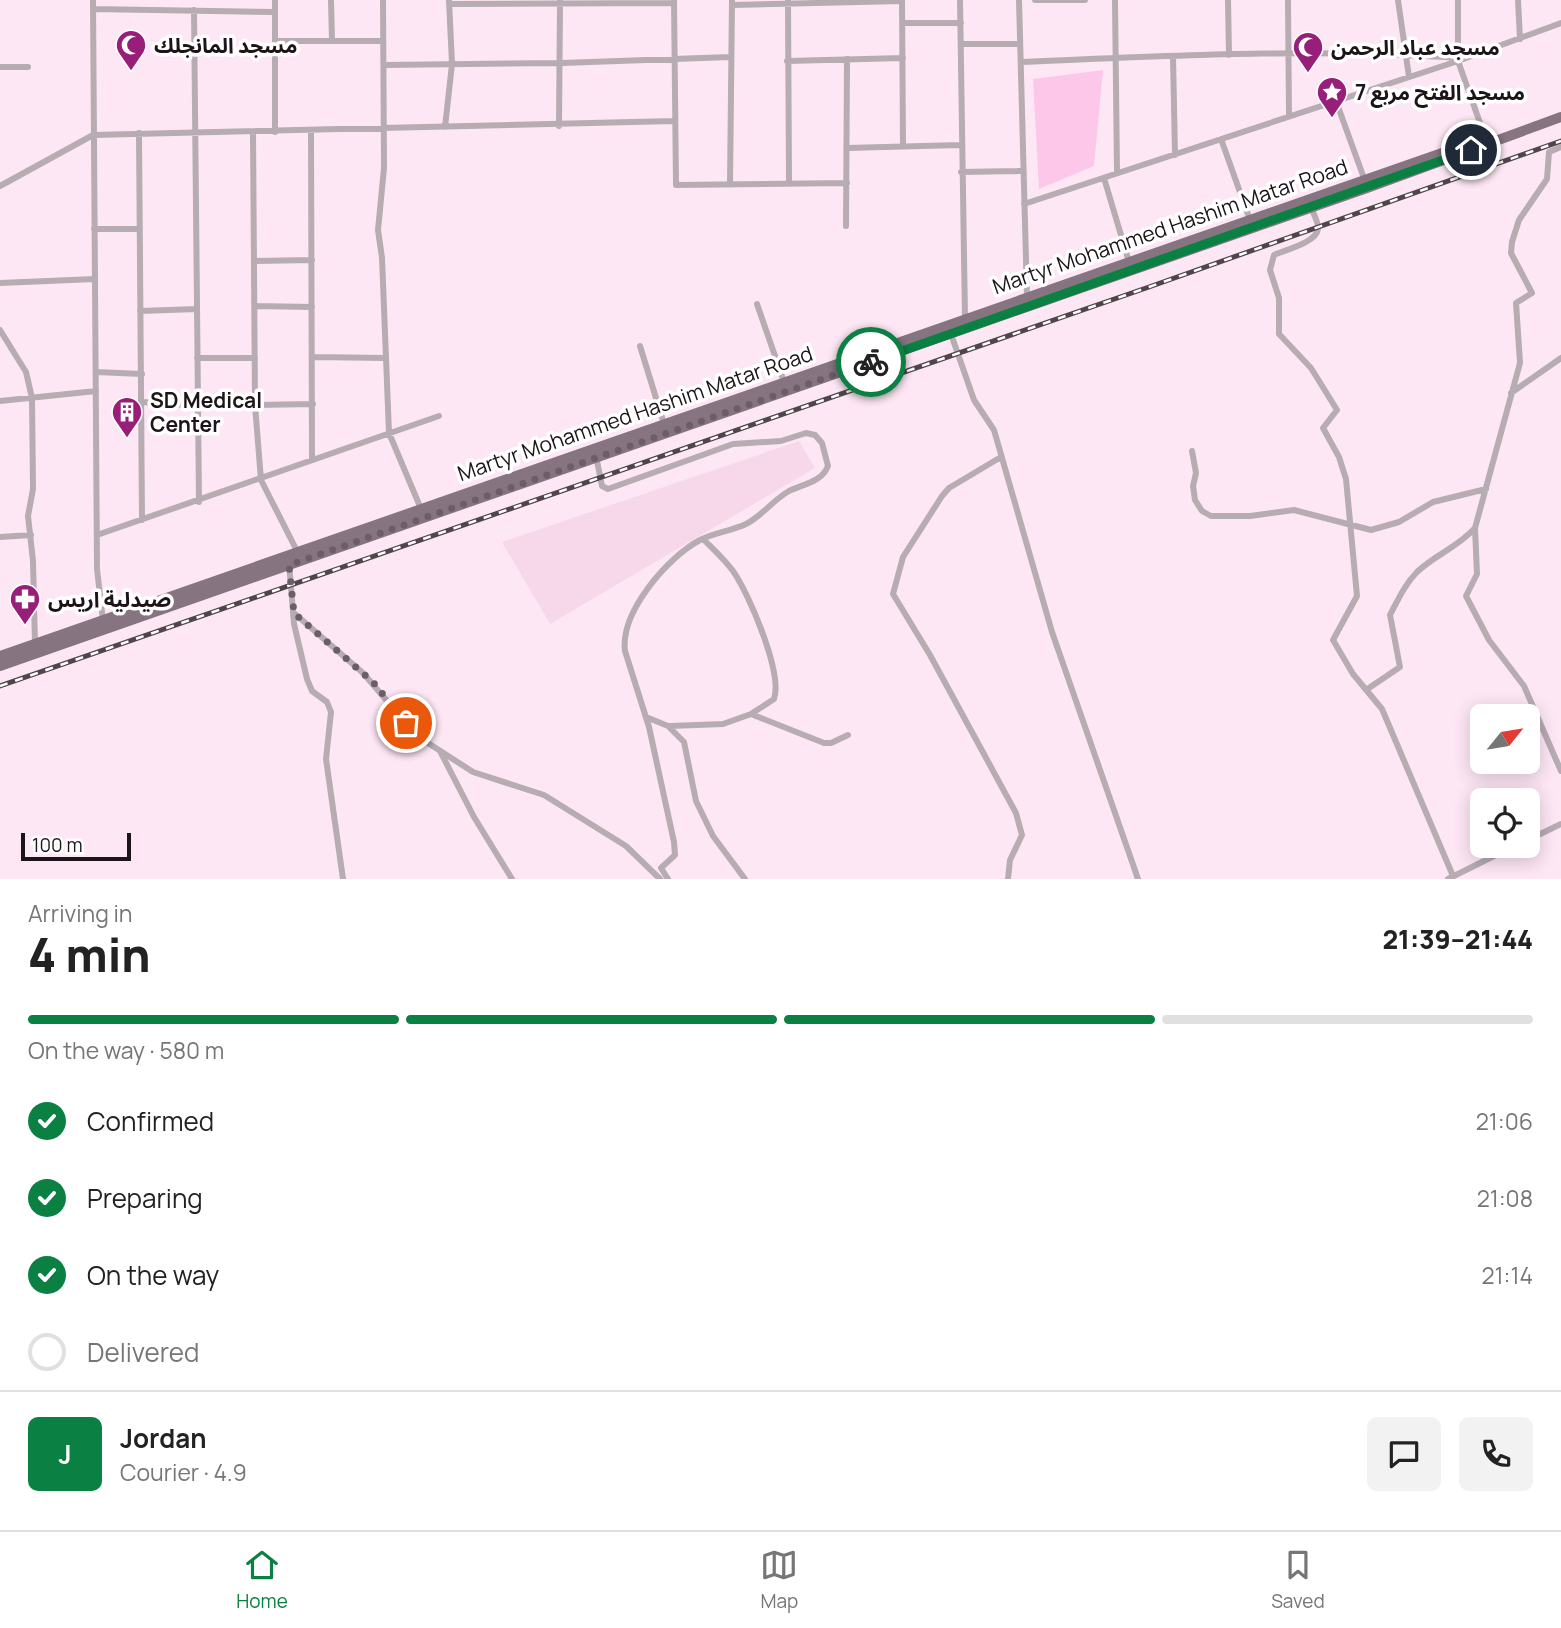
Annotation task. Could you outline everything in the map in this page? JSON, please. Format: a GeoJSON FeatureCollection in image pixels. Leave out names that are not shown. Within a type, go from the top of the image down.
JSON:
{"type":"FeatureCollection","features":[{"type":"Feature","properties":{"kind":"main road","name":"Martyr Mohammed Hashim Matar Road"},"geometry":{"type":"LineString","coordinates":[[0,656],[951,334],[1311,207],[1485,137],[1561,111]]}},
{"type":"Feature","properties":{"kind":"main road","name":"Martyr Mohammed Hashim Matar Road"},"geometry":{"type":"LineString","coordinates":[[0,666],[288,560],[297,551],[1250,220],[1366,184],[1561,117]]}},
{"type":"Feature","properties":{"kind":"street"},"geometry":{"type":"LineString","coordinates":[[93,0],[97,535],[103,621]]}},
{"type":"Feature","properties":{"kind":"street"},"geometry":{"type":"LineString","coordinates":[[219,0],[219,11]]}},
{"type":"Feature","properties":{"kind":"street"},"geometry":{"type":"LineString","coordinates":[[275,0],[275,132]]}},
{"type":"Feature","properties":{"kind":"street"},"geometry":{"type":"LineString","coordinates":[[331,0],[332,41]]}},
{"type":"Feature","properties":{"kind":"street"},"geometry":{"type":"LineString","coordinates":[[383,0],[383,186],[377,230],[382,258],[389,433],[421,509]]}},
{"type":"Feature","properties":{"kind":"street"},"geometry":{"type":"LineString","coordinates":[[960,0],[960,145],[965,319]]}},
{"type":"Feature","properties":{"kind":"street"},"geometry":{"type":"LineString","coordinates":[[1019,0],[1027,297]]}},
{"type":"Feature","properties":{"kind":"street"},"geometry":{"type":"LineString","coordinates":[[1035,0],[1085,0]]}},
{"type":"Feature","properties":{"kind":"street"},"geometry":{"type":"LineString","coordinates":[[1115,0],[1117,173]]}},
{"type":"Feature","properties":{"kind":"street"},"geometry":{"type":"LineString","coordinates":[[1228,0],[1229,55]]}},
{"type":"Feature","properties":{"kind":"street"},"geometry":{"type":"LineString","coordinates":[[1287,0],[1289,116]]}},
{"type":"Feature","properties":{"kind":"street"},"geometry":{"type":"LineString","coordinates":[[1398,0],[1409,77]]}},
{"type":"Feature","properties":{"kind":"street"},"geometry":{"type":"LineString","coordinates":[[1458,0],[1458,60],[1485,137]]}},
{"type":"Feature","properties":{"kind":"street"},"geometry":{"type":"LineString","coordinates":[[1518,0],[1520,38]]}},
{"type":"Feature","properties":{"kind":"street"},"geometry":{"type":"LineString","coordinates":[[445,127],[452,64],[449,2],[674,1],[673,121],[676,185],[846,183]]}},
{"type":"Feature","properties":{"kind":"street"},"geometry":{"type":"LineString","coordinates":[[788,1],[789,183]]}},
{"type":"Feature","properties":{"kind":"street"},"geometry":{"type":"LineString","coordinates":[[730,185],[732,2],[902,1],[903,146]]}},
{"type":"Feature","properties":{"kind":"street"},"geometry":{"type":"LineString","coordinates":[[559,126],[562,63],[560,2]]}},
{"type":"Feature","properties":{"kind":"street"},"geometry":{"type":"LineString","coordinates":[[93,9],[275,12]]}},
{"type":"Feature","properties":{"kind":"street"},"geometry":{"type":"LineString","coordinates":[[194,10],[199,502]]}},
{"type":"Feature","properties":{"kind":"street"},"geometry":{"type":"LineString","coordinates":[[903,23],[961,23]]}},
{"type":"Feature","properties":{"kind":"street"},"geometry":{"type":"LineString","coordinates":[[1024,204],[1409,77],[1561,23]]}},
{"type":"Feature","properties":{"kind":"street"},"geometry":{"type":"LineString","coordinates":[[275,41],[383,41]]}},
{"type":"Feature","properties":{"kind":"street"},"geometry":{"type":"LineString","coordinates":[[961,44],[1020,44]]}},
{"type":"Feature","properties":{"kind":"street"},"geometry":{"type":"LineString","coordinates":[[1021,62],[1229,55],[1407,54],[1458,60]]}},
{"type":"Feature","properties":{"kind":"street"},"geometry":{"type":"LineString","coordinates":[[384,65],[562,63],[730,57]]}},
{"type":"Feature","properties":{"kind":"street"},"geometry":{"type":"LineString","coordinates":[[1173,57],[1175,155]]}},
{"type":"Feature","properties":{"kind":"street"},"geometry":{"type":"LineString","coordinates":[[788,61],[902,58]]}},
{"type":"Feature","properties":{"kind":"street"},"geometry":{"type":"LineString","coordinates":[[846,226],[847,59]]}},
{"type":"Feature","properties":{"kind":"street"},"geometry":{"type":"LineString","coordinates":[[0,67],[28,67]]}},
{"type":"Feature","properties":{"kind":"street"},"geometry":{"type":"LineString","coordinates":[[1336,101],[1366,184]]}},
{"type":"Feature","properties":{"kind":"street"},"geometry":{"type":"LineString","coordinates":[[0,186],[93,135],[311,132],[673,121]]}},
{"type":"Feature","properties":{"kind":"street"},"geometry":{"type":"LineString","coordinates":[[253,132],[255,405],[261,480],[297,551]]}},
{"type":"Feature","properties":{"kind":"street"},"geometry":{"type":"LineString","coordinates":[[311,132],[312,460]]}},
{"type":"Feature","properties":{"kind":"street"},"geometry":{"type":"LineString","coordinates":[[139,133],[142,520]]}},
{"type":"Feature","properties":{"kind":"street"},"geometry":{"type":"LineString","coordinates":[[1221,139],[1250,220]]}},
{"type":"Feature","properties":{"kind":"street"},"geometry":{"type":"LineString","coordinates":[[847,148],[960,145]]}},
{"type":"Feature","properties":{"kind":"street"},"geometry":{"type":"LineString","coordinates":[[1561,147],[1549,152],[1547,179],[1519,220],[1512,242],[1511,253],[1532,293],[1516,303],[1520,363],[1475,528],[1477,574],[1466,596],[1489,640],[1524,686],[1561,771]]}},
{"type":"Feature","properties":{"kind":"street"},"geometry":{"type":"LineString","coordinates":[[961,172],[1023,171]]}},
{"type":"Feature","properties":{"kind":"street"},"geometry":{"type":"LineString","coordinates":[[1104,178],[1129,262]]}},
{"type":"Feature","properties":{"kind":"street"},"geometry":{"type":"LineString","coordinates":[[1311,207],[1318,227],[1314,237],[1274,256],[1270,270],[1279,298],[1277,328],[1281,339],[1311,368],[1337,410],[1323,428],[1339,457],[1346,480],[1357,596],[1332,640],[1382,709],[1451,878],[1490,858]]}},
{"type":"Feature","properties":{"kind":"street"},"geometry":{"type":"LineString","coordinates":[[94,229],[139,229]]}},
{"type":"Feature","properties":{"kind":"street"},"geometry":{"type":"LineString","coordinates":[[254,261],[312,260]]}},
{"type":"Feature","properties":{"kind":"street"},"geometry":{"type":"LineString","coordinates":[[0,283],[95,279]]}},
{"type":"Feature","properties":{"kind":"street"},"geometry":{"type":"LineString","coordinates":[[757,304],[784,382]]}},
{"type":"Feature","properties":{"kind":"street"},"geometry":{"type":"LineString","coordinates":[[255,306],[312,307]]}},
{"type":"Feature","properties":{"kind":"street"},"geometry":{"type":"LineString","coordinates":[[140,311],[197,309]]}},
{"type":"Feature","properties":{"kind":"street"},"geometry":{"type":"LineString","coordinates":[[0,330],[26,372],[32,398],[33,489],[28,516],[35,644]]}},
{"type":"Feature","properties":{"kind":"street"},"geometry":{"type":"LineString","coordinates":[[951,334],[974,400],[994,430],[1052,632],[1138,879]]}},
{"type":"Feature","properties":{"kind":"street"},"geometry":{"type":"LineString","coordinates":[[640,346],[664,424]]}},
{"type":"Feature","properties":{"kind":"street"},"geometry":{"type":"LineString","coordinates":[[313,357],[386,358]]}},
{"type":"Feature","properties":{"kind":"street"},"geometry":{"type":"LineString","coordinates":[[197,358],[255,358]]}},
{"type":"Feature","properties":{"kind":"street"},"geometry":{"type":"LineString","coordinates":[[1510,394],[1561,358]]}},
{"type":"Feature","properties":{"kind":"street"},"geometry":{"type":"LineString","coordinates":[[96,372],[142,374]]}},
{"type":"Feature","properties":{"kind":"street"},"geometry":{"type":"LineString","coordinates":[[0,401],[96,391]]}},
{"type":"Feature","properties":{"kind":"street"},"geometry":{"type":"LineString","coordinates":[[143,402],[198,406]]}},
{"type":"Feature","properties":{"kind":"street"},"geometry":{"type":"LineString","coordinates":[[255,405],[313,404]]}},
{"type":"Feature","properties":{"kind":"street"},"geometry":{"type":"LineString","coordinates":[[97,535],[199,502],[439,416]]}},
{"type":"Feature","properties":{"kind":"street"},"geometry":{"type":"LineString","coordinates":[[596,456],[602,486],[608,489],[733,444],[781,441],[806,433],[819,438],[828,466],[822,477],[774,500],[748,524],[703,538],[668,563],[641,601],[625,631],[625,651],[646,717],[674,842],[675,855],[661,868],[668,879]]}},
{"type":"Feature","properties":{"kind":"street"},"geometry":{"type":"LineString","coordinates":[[1192,452],[1196,474],[1193,486],[1195,500],[1202,511],[1211,516],[1250,516],[1294,510],[1351,524],[1363,530],[1382,529],[1433,502],[1486,489]]}},
{"type":"Feature","properties":{"kind":"street"},"geometry":{"type":"LineString","coordinates":[[1001,457],[949,488],[942,496],[903,557],[893,594],[930,655],[1016,813],[1022,835],[1005,878]]}},
{"type":"Feature","properties":{"kind":"street"},"geometry":{"type":"LineString","coordinates":[[1366,690],[1401,667],[1390,615],[1405,587],[1418,571],[1457,547],[1475,528]]}},
{"type":"Feature","properties":{"kind":"street"},"geometry":{"type":"LineString","coordinates":[[0,537],[31,535]]}},
{"type":"Feature","properties":{"kind":"street"},"geometry":{"type":"LineString","coordinates":[[668,726],[723,724],[751,714],[774,699],[776,692],[775,675],[741,585],[728,564],[703,538]]}},
{"type":"Feature","properties":{"kind":"street"},"geometry":{"type":"LineString","coordinates":[[288,560],[294,613],[307,678],[312,691],[327,702],[331,712],[326,759],[343,876],[353,879]]}},
{"type":"Feature","properties":{"kind":"street"},"geometry":{"type":"LineString","coordinates":[[294,613],[363,673],[412,730],[440,752],[472,772],[529,789],[551,799],[626,846],[660,879]]}},
{"type":"Feature","properties":{"kind":"street"},"geometry":{"type":"LineString","coordinates":[[751,714],[824,743],[831,743],[848,735]]}},
{"type":"Feature","properties":{"kind":"street"},"geometry":{"type":"LineString","coordinates":[[646,717],[668,726],[684,742],[693,793],[713,836],[745,879]]}},
{"type":"Feature","properties":{"kind":"street"},"geometry":{"type":"LineString","coordinates":[[440,752],[478,824],[512,879]]}},
{"type":"Feature","properties":{"kind":"street"},"geometry":{"type":"LineString","coordinates":[[1540,834],[1561,824]]}},
{"type":"Feature","properties":{"kind":"shaded area"},"geometry":{"type":"Polygon","coordinates":[[[1103,70],[1094,166],[1039,189],[1033,79],[1103,70]]]}},
{"type":"Feature","properties":{"kind":"shaded area"},"geometry":{"type":"Polygon","coordinates":[[[799,441],[815,468],[550,624],[502,542],[799,441]]]}},
{"type":"Feature","properties":{"kind":"railway"},"geometry":{"type":"LineString","coordinates":[[0,686],[1561,141]]}},
{"type":"Feature","properties":{"kind":"way so far"},"geometry":{"type":"LineString","coordinates":[[406,723],[373,682],[294,613],[289,565],[871,362]]}},
{"type":"Feature","properties":{"kind":"place","name":"مسجد المانجلك"},"geometry":{"type":"Point","coordinates":[131,72]}},
{"type":"Feature","properties":{"kind":"place","name":"مسجد عباد الرحمن"},"geometry":{"type":"Point","coordinates":[1308,74]}},
{"type":"Feature","properties":{"kind":"place","name":"مسجد الفتح مربع 7"},"geometry":{"type":"Point","coordinates":[1332,119]}},
{"type":"Feature","properties":{"kind":"place","name":"SD Medical Center"},"geometry":{"type":"Point","coordinates":[127,439]}},
{"type":"Feature","properties":{"kind":"place","name":"صيدلية اريس"},"geometry":{"type":"Point","coordinates":[25,626]}},
{"type":"Feature","properties":{"kind":"route"},"geometry":{"type":"LineString","coordinates":[[871,362],[1471,150]]}}]}
